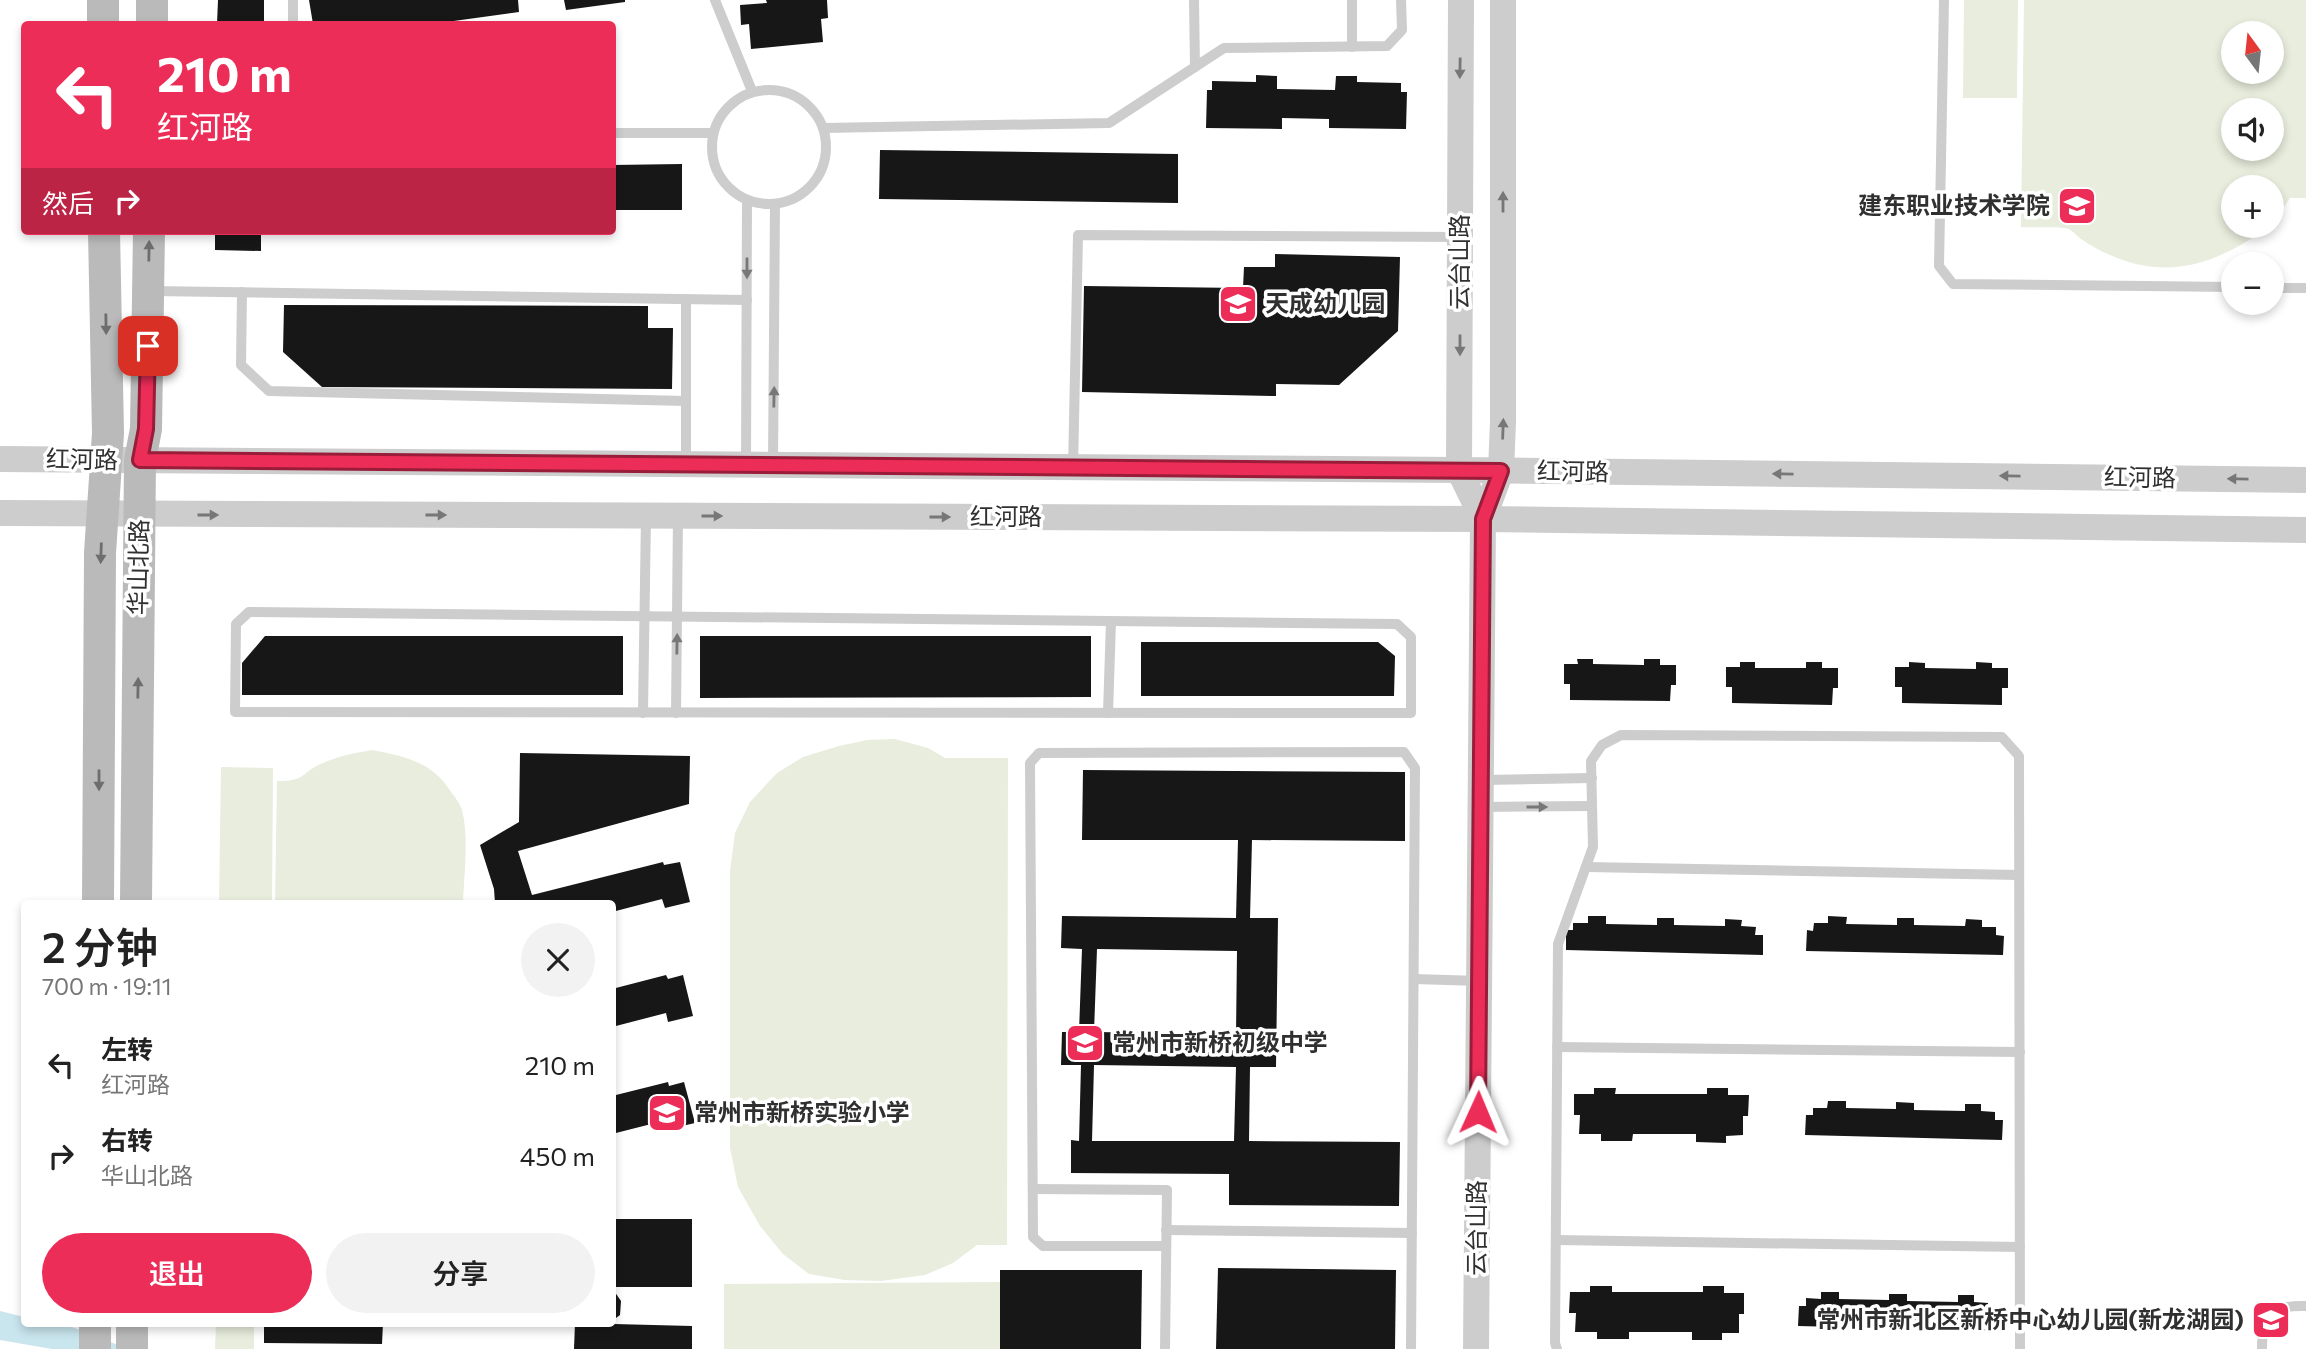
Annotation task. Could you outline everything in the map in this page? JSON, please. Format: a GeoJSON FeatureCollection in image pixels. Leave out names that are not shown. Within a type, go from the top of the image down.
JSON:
{"type":"FeatureCollection","features":[{"type":"Feature","properties":{"kind":"main road"},"geometry":{"type":"LineString","coordinates":[[103,0],[103,21]]}},
{"type":"Feature","properties":{"kind":"main road"},"geometry":{"type":"LineString","coordinates":[[152,0],[152,21]]}},
{"type":"Feature","properties":{"kind":"main road","name":"华山北路"},"geometry":{"type":"LineString","coordinates":[[98,900],[100,566],[106,460],[104,235]]}},
{"type":"Feature","properties":{"kind":"main road","name":"华山北路"},"geometry":{"type":"LineString","coordinates":[[136,900],[140,460],[146,429],[149,235]]}},
{"type":"Feature","properties":{"kind":"main road"},"geometry":{"type":"LineString","coordinates":[[95,1327],[95,1349]]}},
{"type":"Feature","properties":{"kind":"main road"},"geometry":{"type":"LineString","coordinates":[[132,1327],[132,1349]]}},
{"type":"Feature","properties":{"kind":"street","name":"云台山路"},"geometry":{"type":"LineString","coordinates":[[1461,0],[1460,470],[1483,519]]}},
{"type":"Feature","properties":{"kind":"street","name":"云台山路"},"geometry":{"type":"LineString","coordinates":[[1476,1349],[1483,519],[1501,471],[1503,421],[1503,0]]}},
{"type":"Feature","properties":{"kind":"street","name":"红河路"},"geometry":{"type":"LineString","coordinates":[[0,459],[1460,470],[2306,480]]}},
{"type":"Feature","properties":{"kind":"street","name":"红河路"},"geometry":{"type":"LineString","coordinates":[[0,513],[1483,519],[2306,530]]}},
{"type":"Feature","properties":{"kind":"lane"},"geometry":{"type":"LineString","coordinates":[[293,0],[293,21]]}},
{"type":"Feature","properties":{"kind":"lane"},"geometry":{"type":"LineString","coordinates":[[715,0],[752,92]]}},
{"type":"Feature","properties":{"kind":"lane"},"geometry":{"type":"LineString","coordinates":[[1194,0],[1195,67]]}},
{"type":"Feature","properties":{"kind":"lane"},"geometry":{"type":"LineString","coordinates":[[1352,0],[1352,47]]}},
{"type":"Feature","properties":{"kind":"lane"},"geometry":{"type":"LineString","coordinates":[[823,128],[1109,123],[1224,48],[1387,46],[1402,30],[1401,0]]}},
{"type":"Feature","properties":{"kind":"lane"},"geometry":{"type":"LineString","coordinates":[[1944,0],[1939,266],[1953,284],[2221,287]]}},
{"type":"Feature","properties":{"kind":"lane"},"geometry":{"type":"LineString","coordinates":[[771,89],[789,93],[805,102],[818,115],[823,128],[827,150],[823,168],[813,184],[799,196],[775,204],[747,200],[728,188],[717,172],[711,153],[713,133],[720,115],[734,101],[752,92],[771,89]]}},
{"type":"Feature","properties":{"kind":"lane"},"geometry":{"type":"LineString","coordinates":[[616,133],[713,133]]}},
{"type":"Feature","properties":{"kind":"lane"},"geometry":{"type":"LineString","coordinates":[[746,465],[747,200]]}},
{"type":"Feature","properties":{"kind":"lane"},"geometry":{"type":"LineString","coordinates":[[773,465],[775,204]]}},
{"type":"Feature","properties":{"kind":"lane"},"geometry":{"type":"LineString","coordinates":[[1073,468],[1078,235],[1461,237]]}},
{"type":"Feature","properties":{"kind":"lane"},"geometry":{"type":"LineString","coordinates":[[2284,288],[2306,288]]}},
{"type":"Feature","properties":{"kind":"lane"},"geometry":{"type":"LineString","coordinates":[[148,291],[747,300]]}},
{"type":"Feature","properties":{"kind":"lane"},"geometry":{"type":"LineString","coordinates":[[242,292],[241,365],[269,391],[686,401]]}},
{"type":"Feature","properties":{"kind":"lane"},"geometry":{"type":"LineString","coordinates":[[686,299],[686,465]]}},
{"type":"Feature","properties":{"kind":"lane"},"geometry":{"type":"LineString","coordinates":[[643,712],[646,516]]}},
{"type":"Feature","properties":{"kind":"lane"},"geometry":{"type":"LineString","coordinates":[[676,713],[678,516]]}},
{"type":"Feature","properties":{"kind":"lane"},"geometry":{"type":"LineString","coordinates":[[249,612],[677,617],[1397,624],[1411,637],[1411,713],[235,712],[236,624],[249,612]]}},
{"type":"Feature","properties":{"kind":"lane"},"geometry":{"type":"LineString","coordinates":[[1108,713],[1111,621]]}},
{"type":"Feature","properties":{"kind":"lane"},"geometry":{"type":"LineString","coordinates":[[1558,1349],[1555,1343],[1558,944],[1593,847],[1591,761],[1602,745],[1622,735],[2002,737],[2019,756],[2020,1349]]}},
{"type":"Feature","properties":{"kind":"lane"},"geometry":{"type":"LineString","coordinates":[[1166,1246],[1043,1246],[1033,1237],[1030,763],[1039,753],[1404,752],[1416,768],[1411,1349]]}},
{"type":"Feature","properties":{"kind":"lane"},"geometry":{"type":"LineString","coordinates":[[1481,780],[1592,778]]}},
{"type":"Feature","properties":{"kind":"lane"},"geometry":{"type":"LineString","coordinates":[[1481,807],[1592,806]]}},
{"type":"Feature","properties":{"kind":"lane"},"geometry":{"type":"LineString","coordinates":[[1586,867],[2019,875]]}},
{"type":"Feature","properties":{"kind":"lane"},"geometry":{"type":"LineString","coordinates":[[1414,979],[1480,981]]}},
{"type":"Feature","properties":{"kind":"lane"},"geometry":{"type":"LineString","coordinates":[[1557,1047],[2020,1052]]}},
{"type":"Feature","properties":{"kind":"lane"},"geometry":{"type":"LineString","coordinates":[[1032,1189],[1167,1189],[1165,1349]]}},
{"type":"Feature","properties":{"kind":"lane"},"geometry":{"type":"LineString","coordinates":[[1166,1230],[1412,1233]]}},
{"type":"Feature","properties":{"kind":"lane"},"geometry":{"type":"LineString","coordinates":[[1556,1240],[2020,1247]]}},
{"type":"Feature","properties":{"kind":"lane"},"geometry":{"type":"LineString","coordinates":[[2262,1349],[2262,1331],[2269,1315],[2284,1305],[2306,1306]]}},
{"type":"Feature","properties":{"kind":"green space"},"geometry":{"type":"Polygon","coordinates":[[[1964,0],[2018,0],[2017,98],[1963,98],[1964,0]]]}},
{"type":"Feature","properties":{"kind":"green space"},"geometry":{"type":"Polygon","coordinates":[[[2024,0],[2306,0],[2306,198],[2290,198],[2284,207],[2284,175],[2221,175],[2221,238],[2252,238],[2213,258],[2174,267],[2132,263],[2099,250],[2069,229],[2021,227],[2024,0]]]}},
{"type":"Feature","properties":{"kind":"green space"},"geometry":{"type":"Polygon","coordinates":[[[895,739],[928,748],[945,758],[1008,758],[1007,1245],[977,1245],[953,1263],[925,1275],[881,1281],[845,1280],[809,1274],[783,1254],[760,1226],[738,1187],[730,1148],[730,871],[735,833],[750,802],[777,773],[803,757],[839,746],[867,740],[895,739]]]}},
{"type":"Feature","properties":{"kind":"green space"},"geometry":{"type":"Polygon","coordinates":[[[372,750],[406,758],[427,767],[444,782],[462,810],[466,856],[463,900],[275,900],[277,781],[294,780],[315,767],[347,755],[372,750]]]}},
{"type":"Feature","properties":{"kind":"green space"},"geometry":{"type":"Polygon","coordinates":[[[221,767],[273,768],[272,900],[219,900],[221,767]]]}},
{"type":"Feature","properties":{"kind":"green space"},"geometry":{"type":"Polygon","coordinates":[[[1000,1282],[1000,1349],[724,1349],[724,1284],[1000,1282]]]}},
{"type":"Feature","properties":{"kind":"green space"},"geometry":{"type":"Polygon","coordinates":[[[216,1327],[254,1327],[254,1349],[215,1349],[216,1327]]]}},
{"type":"Feature","properties":{"kind":"water"},"geometry":{"type":"Polygon","coordinates":[[[0,1311],[21,1316],[21,1327],[71,1327],[128,1349],[52,1349],[0,1340],[0,1311]]]}},
{"type":"Feature","properties":{"kind":"building"},"geometry":{"type":"Polygon","coordinates":[[[218,0],[264,0],[264,21],[217,21],[218,0]]]}},
{"type":"Feature","properties":{"kind":"building"},"geometry":{"type":"Polygon","coordinates":[[[309,0],[518,0],[519,12],[454,21],[312,21],[309,0]]]}},
{"type":"Feature","properties":{"kind":"building"},"geometry":{"type":"Polygon","coordinates":[[[564,0],[625,0],[625,2],[566,10],[564,0]]]}},
{"type":"Feature","properties":{"kind":"building"},"geometry":{"type":"Polygon","coordinates":[[[766,0],[827,0],[828,18],[821,19],[823,42],[751,49],[749,24],[741,25],[740,5],[767,3],[766,0]]]}},
{"type":"Feature","properties":{"kind":"building"},"geometry":{"type":"Polygon","coordinates":[[[1256,75],[1277,76],[1277,89],[1335,90],[1336,76],[1357,76],[1357,82],[1401,83],[1401,92],[1407,92],[1406,129],[1329,128],[1329,119],[1282,118],[1282,129],[1206,128],[1207,90],[1212,90],[1212,81],[1256,82],[1256,75]]]}},
{"type":"Feature","properties":{"kind":"building"},"geometry":{"type":"Polygon","coordinates":[[[880,150],[1178,154],[1178,203],[879,199],[880,150]]]}},
{"type":"Feature","properties":{"kind":"building"},"geometry":{"type":"Polygon","coordinates":[[[682,164],[682,210],[616,210],[616,165],[682,164]]]}},
{"type":"Feature","properties":{"kind":"building"},"geometry":{"type":"Polygon","coordinates":[[[215,235],[261,235],[261,251],[215,250],[215,235]]]}},
{"type":"Feature","properties":{"kind":"building"},"geometry":{"type":"Polygon","coordinates":[[[1275,254],[1400,257],[1398,331],[1339,385],[1276,384],[1276,396],[1082,392],[1084,286],[1243,288],[1244,267],[1275,267],[1275,254]]]}},
{"type":"Feature","properties":{"kind":"building"},"geometry":{"type":"Polygon","coordinates":[[[284,305],[648,306],[648,328],[673,328],[672,389],[322,387],[283,352],[284,305]]]}},
{"type":"Feature","properties":{"kind":"building"},"geometry":{"type":"Polygon","coordinates":[[[265,636],[623,636],[623,695],[242,695],[242,663],[265,636]]]}},
{"type":"Feature","properties":{"kind":"building"},"geometry":{"type":"Polygon","coordinates":[[[700,636],[1091,636],[1091,697],[700,698],[700,636]]]}},
{"type":"Feature","properties":{"kind":"building"},"geometry":{"type":"Polygon","coordinates":[[[1141,642],[1378,642],[1395,656],[1394,696],[1141,696],[1141,642]]]}},
{"type":"Feature","properties":{"kind":"building"},"geometry":{"type":"Polygon","coordinates":[[[1577,659],[1593,659],[1593,664],[1644,665],[1644,659],[1660,659],[1660,665],[1676,665],[1676,685],[1671,685],[1670,701],[1570,700],[1570,684],[1564,684],[1564,664],[1578,664],[1577,659]]]}},
{"type":"Feature","properties":{"kind":"building"},"geometry":{"type":"Polygon","coordinates":[[[1740,662],[1755,662],[1755,668],[1806,668],[1806,662],[1822,662],[1822,668],[1838,668],[1838,688],[1833,688],[1832,705],[1732,703],[1732,687],[1726,687],[1726,667],[1740,667],[1740,662]]]}},
{"type":"Feature","properties":{"kind":"building"},"geometry":{"type":"Polygon","coordinates":[[[1909,662],[1925,663],[1925,668],[1976,669],[1976,662],[1992,663],[1992,668],[2008,668],[2008,688],[2002,688],[2002,705],[1902,703],[1902,687],[1895,687],[1895,667],[1909,667],[1909,662]]]}},
{"type":"Feature","properties":{"kind":"building"},"geometry":{"type":"Polygon","coordinates":[[[520,753],[690,756],[689,804],[518,851],[532,895],[663,862],[664,865],[680,862],[690,902],[665,908],[662,899],[616,911],[616,900],[495,900],[480,845],[519,822],[520,753]]]}},
{"type":"Feature","properties":{"kind":"building"},"geometry":{"type":"Polygon","coordinates":[[[1083,770],[1405,772],[1405,841],[1252,840],[1250,918],[1278,918],[1276,1067],[1250,1067],[1249,1141],[1400,1142],[1399,1206],[1229,1205],[1229,1174],[1071,1173],[1071,1140],[1079,1141],[1081,1065],[1061,1065],[1062,1032],[1079,1032],[1082,949],[1061,948],[1062,916],[1236,918],[1238,840],[1082,840],[1083,770]],[[1097,949],[1094,1032],[1236,1034],[1237,951],[1097,949]],[[1094,1065],[1092,1141],[1234,1141],[1236,1067],[1094,1065]]]}},
{"type":"Feature","properties":{"kind":"building"},"geometry":{"type":"Polygon","coordinates":[[[1588,916],[1606,916],[1606,924],[1657,925],[1657,918],[1674,918],[1674,925],[1725,926],[1725,919],[1742,920],[1741,926],[1756,927],[1755,935],[1763,935],[1763,955],[1566,950],[1566,930],[1573,930],[1573,923],[1588,923],[1588,916]]]}},
{"type":"Feature","properties":{"kind":"building"},"geometry":{"type":"Polygon","coordinates":[[[1828,916],[1847,917],[1846,924],[1897,925],[1897,918],[1914,918],[1914,925],[1965,926],[1966,919],[1982,920],[1982,927],[1996,927],[1996,935],[2004,936],[2003,955],[1806,951],[1807,930],[1813,931],[1814,923],[1828,923],[1828,916]]]}},
{"type":"Feature","properties":{"kind":"building"},"geometry":{"type":"Polygon","coordinates":[[[666,975],[668,979],[683,975],[693,1016],[668,1022],[666,1013],[616,1026],[616,988],[666,975]]]}},
{"type":"Feature","properties":{"kind":"building"},"geometry":{"type":"Polygon","coordinates":[[[668,1082],[669,1086],[684,1082],[695,1123],[669,1129],[667,1120],[616,1133],[616,1095],[668,1082]]]}},
{"type":"Feature","properties":{"kind":"building"},"geometry":{"type":"Polygon","coordinates":[[[1594,1088],[1616,1088],[1615,1094],[1707,1094],[1707,1088],[1728,1088],[1728,1095],[1749,1095],[1748,1116],[1743,1116],[1743,1135],[1726,1136],[1726,1143],[1696,1142],[1696,1134],[1633,1134],[1632,1141],[1601,1141],[1601,1134],[1579,1134],[1580,1115],[1574,1115],[1574,1094],[1594,1094],[1594,1088]]]}},
{"type":"Feature","properties":{"kind":"building"},"geometry":{"type":"Polygon","coordinates":[[[1828,1101],[1846,1101],[1846,1108],[1896,1109],[1896,1102],[1914,1103],[1914,1110],[1965,1111],[1965,1104],[1981,1104],[1981,1111],[1995,1112],[1995,1120],[2003,1120],[2002,1140],[1805,1135],[1806,1115],[1813,1115],[1813,1108],[1827,1108],[1828,1101]]]}},
{"type":"Feature","properties":{"kind":"building"},"geometry":{"type":"Polygon","coordinates":[[[616,1219],[692,1219],[692,1287],[616,1287],[616,1219]]]}},
{"type":"Feature","properties":{"kind":"building"},"geometry":{"type":"Polygon","coordinates":[[[1218,1268],[1396,1270],[1395,1349],[1216,1349],[1218,1268]]]}},
{"type":"Feature","properties":{"kind":"building"},"geometry":{"type":"Polygon","coordinates":[[[1000,1270],[1142,1270],[1141,1349],[1000,1349],[1000,1270]]]}},
{"type":"Feature","properties":{"kind":"building"},"geometry":{"type":"Polygon","coordinates":[[[1590,1286],[1612,1286],[1612,1292],[1703,1292],[1703,1286],[1724,1286],[1724,1293],[1744,1293],[1744,1314],[1739,1314],[1739,1333],[1722,1333],[1722,1340],[1692,1340],[1692,1332],[1629,1332],[1629,1339],[1597,1339],[1597,1332],[1575,1332],[1576,1313],[1569,1313],[1570,1292],[1590,1292],[1590,1286]]]}},
{"type":"Feature","properties":{"kind":"building"},"geometry":{"type":"Polygon","coordinates":[[[1821,1292],[1839,1292],[1839,1299],[1889,1300],[1889,1294],[1907,1294],[1907,1301],[1958,1302],[1958,1295],[1974,1295],[1974,1302],[1988,1303],[1988,1311],[1996,1311],[1996,1331],[1798,1326],[1799,1306],[1806,1306],[1806,1298],[1821,1299],[1821,1292]]]}},
{"type":"Feature","properties":{"kind":"building"},"geometry":{"type":"Polygon","coordinates":[[[616,1294],[621,1301],[620,1315],[616,1318],[616,1294]]]}},
{"type":"Feature","properties":{"kind":"building"},"geometry":{"type":"Polygon","coordinates":[[[616,1324],[692,1326],[692,1349],[574,1349],[575,1327],[616,1327],[616,1324]]]}},
{"type":"Feature","properties":{"kind":"building"},"geometry":{"type":"Polygon","coordinates":[[[264,1327],[383,1327],[382,1344],[264,1343],[264,1327]]]}},
{"type":"Feature","properties":{"kind":"place","name":"建东职业技术学院"},"geometry":{"type":"Point","coordinates":[2077,206]}},
{"type":"Feature","properties":{"kind":"place","name":"天成幼儿园"},"geometry":{"type":"Point","coordinates":[1238,304]}},
{"type":"Feature","properties":{"kind":"place","name":"常州市新桥初级中学"},"geometry":{"type":"Point","coordinates":[1085,1043]}},
{"type":"Feature","properties":{"kind":"place","name":"常州市新桥实验小学"},"geometry":{"type":"Point","coordinates":[667,1113]}},
{"type":"Feature","properties":{"kind":"place","name":"常州市新北区新桥中心幼儿园(新龙湖园)"},"geometry":{"type":"Point","coordinates":[2271,1320]}},
{"type":"Feature","properties":{"kind":"route"},"geometry":{"type":"LineString","coordinates":[[148,346],[146,429],[140,460],[1501,471],[1483,519],[1478,1112]]}}]}
